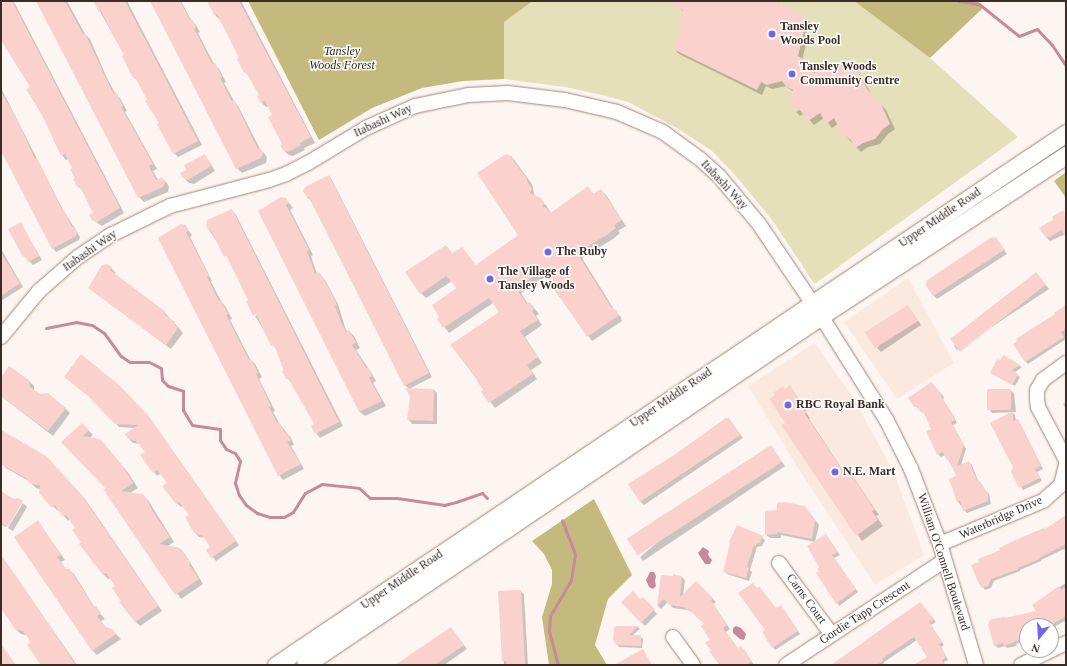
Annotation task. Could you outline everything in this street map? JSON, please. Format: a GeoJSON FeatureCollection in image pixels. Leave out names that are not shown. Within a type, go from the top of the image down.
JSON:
{"type":"FeatureCollection","features":[{"type":"Feature","properties":{"kind":"main road","name":"Upper Middle Road"},"geometry":{"type":"LineString","coordinates":[[305,665],[511,528],[1066,133]]}},
{"type":"Feature","properties":{"kind":"main road","name":"Upper Middle Road"},"geometry":{"type":"LineString","coordinates":[[276,665],[816,310],[1066,155]]}},
{"type":"Feature","properties":{"kind":"street","name":"Itabashi Way"},"geometry":{"type":"LineString","coordinates":[[1,337],[39,291],[78,257],[99,242],[145,217],[184,201],[269,180],[286,174],[308,163],[366,128],[415,106],[440,99],[487,93],[536,96],[594,105],[641,122],[662,132],[700,159],[729,186],[759,224],[816,310]]}},
{"type":"Feature","properties":{"kind":"street","name":"William O'Connell Boulevard"},"geometry":{"type":"LineString","coordinates":[[816,310],[876,403],[897,439],[911,470],[940,544],[976,665]]}},
{"type":"Feature","properties":{"kind":"street"},"geometry":{"type":"LineString","coordinates":[[1066,363],[1043,380],[1037,390],[1036,399],[1038,407],[1066,460]]}},
{"type":"Feature","properties":{"kind":"street","name":"Waterbridge Drive"},"geometry":{"type":"LineString","coordinates":[[940,544],[1043,501],[1060,485],[1066,465]]}},
{"type":"Feature","properties":{"kind":"street","name":"Gordie Tapp Crescent"},"geometry":{"type":"LineString","coordinates":[[786,665],[944,561]]}},
{"type":"Feature","properties":{"kind":"street","name":"Carns Court"},"geometry":{"type":"LineString","coordinates":[[779,563],[832,635]]}},
{"type":"Feature","properties":{"kind":"street"},"geometry":{"type":"LineString","coordinates":[[673,637],[693,665]]}},
{"type":"Feature","properties":{"kind":"street"},"geometry":{"type":"LineString","coordinates":[[1021,665],[1066,643]]}},
{"type":"Feature","properties":{"kind":"shaded area"},"geometry":{"type":"Polygon","coordinates":[[[533,1],[854,1],[930,58],[1018,137],[816,283],[813,282],[773,221],[736,176],[712,151],[677,128],[628,102],[565,87],[504,79],[504,22],[533,1]]]}},
{"type":"Feature","properties":{"kind":"shaded area"},"geometry":{"type":"Polygon","coordinates":[[[908,278],[954,363],[897,399],[844,322],[908,278]]]}},
{"type":"Feature","properties":{"kind":"shaded area"},"geometry":{"type":"Polygon","coordinates":[[[815,343],[854,399],[894,473],[924,555],[875,585],[798,468],[748,386],[815,343]]]}},
{"type":"Feature","properties":{"kind":"shaded area"},"geometry":{"type":"Polygon","coordinates":[[[703,547],[709,551],[708,555],[712,560],[710,564],[705,564],[698,553],[703,547]]]}},
{"type":"Feature","properties":{"kind":"shaded area"},"geometry":{"type":"Polygon","coordinates":[[[650,572],[654,572],[656,576],[656,586],[653,589],[649,587],[646,580],[650,572]]]}},
{"type":"Feature","properties":{"kind":"shaded area"},"geometry":{"type":"Polygon","coordinates":[[[736,626],[741,628],[746,634],[744,640],[740,639],[733,633],[733,628],[736,626]]]}},
{"type":"Feature","properties":{"kind":"green space","name":"Tansley Woods Forest"},"geometry":{"type":"Polygon","coordinates":[[[248,1],[533,1],[504,22],[504,79],[463,81],[422,88],[372,108],[319,140],[248,1]]]}},
{"type":"Feature","properties":{"kind":"green space"},"geometry":{"type":"Polygon","coordinates":[[[854,1],[978,1],[982,9],[930,58],[854,1]]]}},
{"type":"Feature","properties":{"kind":"green space"},"geometry":{"type":"Polygon","coordinates":[[[1066,172],[1066,198],[1054,181],[1066,172]]]}},
{"type":"Feature","properties":{"kind":"green space"},"geometry":{"type":"Polygon","coordinates":[[[594,499],[632,575],[608,599],[595,645],[607,665],[549,665],[542,617],[552,584],[552,570],[544,554],[532,541],[594,499]]]}},
{"type":"Feature","properties":{"kind":"building"},"geometry":{"type":"Polygon","coordinates":[[[6,1],[12,1],[120,208],[97,222],[92,220],[89,215],[93,213],[79,185],[77,187],[73,179],[75,178],[70,169],[72,168],[65,154],[61,156],[42,115],[26,89],[30,87],[1,40],[1,4],[6,1]]]}},
{"type":"Feature","properties":{"kind":"building"},"geometry":{"type":"Polygon","coordinates":[[[36,1],[64,1],[65,4],[66,3],[83,34],[85,33],[113,93],[116,92],[123,106],[121,107],[153,164],[149,166],[156,180],[162,177],[165,182],[163,187],[138,198],[36,1]]]}},
{"type":"Feature","properties":{"kind":"building"},"geometry":{"type":"Polygon","coordinates":[[[93,1],[125,1],[198,141],[173,154],[157,124],[159,123],[145,101],[147,100],[135,77],[133,78],[122,56],[124,55],[101,11],[99,12],[93,1]]]}},
{"type":"Feature","properties":{"kind":"building"},"geometry":{"type":"Polygon","coordinates":[[[150,1],[180,1],[190,20],[192,19],[196,27],[194,28],[212,64],[215,63],[222,77],[220,78],[232,101],[234,100],[258,149],[260,148],[263,153],[261,158],[236,169],[150,1]]]}},
{"type":"Feature","properties":{"kind":"building"},"geometry":{"type":"Polygon","coordinates":[[[207,1],[239,1],[311,137],[300,143],[301,145],[288,152],[283,150],[280,145],[282,144],[268,117],[272,115],[265,101],[261,103],[257,96],[259,95],[246,72],[244,73],[237,59],[239,58],[217,14],[214,15],[207,1]]]}},
{"type":"Feature","properties":{"kind":"building","name":"Tansley Woods Community Centre"},"geometry":{"type":"Polygon","coordinates":[[[666,1],[778,1],[778,3],[807,17],[801,30],[804,31],[798,56],[809,63],[814,73],[840,61],[841,64],[848,60],[850,65],[853,63],[867,89],[881,104],[890,124],[883,129],[875,139],[863,143],[855,148],[851,140],[841,133],[834,118],[826,124],[820,113],[808,121],[799,109],[795,112],[791,106],[793,90],[786,86],[782,81],[767,85],[761,82],[757,90],[673,49],[682,29],[679,28],[683,19],[680,17],[683,10],[666,1]]]}},
{"type":"Feature","properties":{"kind":"building"},"geometry":{"type":"Polygon","coordinates":[[[1,92],[17,119],[35,159],[37,158],[61,208],[62,207],[72,227],[74,226],[77,232],[76,236],[52,249],[1,151],[1,92]]]}},
{"type":"Feature","properties":{"kind":"building"},"geometry":{"type":"Polygon","coordinates":[[[205,154],[211,166],[188,180],[183,178],[180,173],[186,170],[184,165],[205,154]]]}},
{"type":"Feature","properties":{"kind":"building","name":"The Village of Tansley Woods"},"geometry":{"type":"Polygon","coordinates":[[[506,154],[512,156],[514,162],[527,178],[527,181],[532,189],[530,193],[541,198],[544,202],[543,207],[547,208],[551,213],[588,186],[593,194],[601,189],[622,220],[614,225],[616,228],[608,234],[577,253],[611,307],[617,311],[618,316],[587,337],[545,275],[543,276],[540,272],[516,288],[527,304],[530,302],[534,309],[532,311],[538,320],[520,331],[538,357],[527,365],[533,374],[489,403],[481,392],[483,390],[468,367],[450,345],[499,312],[489,298],[443,328],[437,319],[439,317],[432,305],[457,288],[446,276],[420,294],[405,272],[446,245],[452,253],[462,247],[476,265],[518,235],[477,173],[506,154]]]}},
{"type":"Feature","properties":{"kind":"building"},"geometry":{"type":"Polygon","coordinates":[[[329,175],[429,373],[404,386],[309,197],[307,198],[303,191],[305,187],[329,175]]]}},
{"type":"Feature","properties":{"kind":"building"},"geometry":{"type":"Polygon","coordinates":[[[281,197],[286,198],[289,203],[286,205],[309,250],[307,251],[315,274],[318,272],[321,274],[334,298],[337,305],[335,306],[341,322],[346,332],[349,330],[356,343],[352,345],[366,368],[368,368],[372,376],[369,378],[382,401],[359,412],[258,211],[281,197]]]}},
{"type":"Feature","properties":{"kind":"building"},"geometry":{"type":"Polygon","coordinates":[[[232,209],[339,422],[315,434],[311,426],[314,424],[288,378],[286,379],[282,371],[284,370],[274,345],[271,346],[256,314],[253,316],[246,301],[248,300],[226,255],[224,257],[210,229],[208,230],[206,225],[207,220],[232,209]]]}},
{"type":"Feature","properties":{"kind":"building"},"geometry":{"type":"Polygon","coordinates":[[[1063,210],[1066,215],[1066,238],[1061,230],[1049,238],[1048,236],[1046,238],[1039,228],[1054,219],[1052,217],[1063,210]]]}},
{"type":"Feature","properties":{"kind":"building"},"geometry":{"type":"Polygon","coordinates":[[[21,222],[39,256],[28,262],[25,256],[23,257],[8,229],[21,222]]]}},
{"type":"Feature","properties":{"kind":"building"},"geometry":{"type":"Polygon","coordinates":[[[181,224],[186,225],[189,231],[186,232],[209,276],[207,277],[219,301],[221,300],[228,314],[226,315],[249,360],[251,359],[258,373],[256,374],[271,406],[269,407],[277,423],[279,422],[291,440],[287,442],[301,464],[278,476],[158,238],[181,224]]]}},
{"type":"Feature","properties":{"kind":"building"},"geometry":{"type":"Polygon","coordinates":[[[992,237],[996,237],[1004,250],[933,296],[925,284],[927,283],[926,281],[992,237]]]}},
{"type":"Feature","properties":{"kind":"building"},"geometry":{"type":"Polygon","coordinates":[[[1,253],[20,283],[1,296],[1,253]]]}},
{"type":"Feature","properties":{"kind":"building"},"geometry":{"type":"Polygon","coordinates":[[[107,264],[112,267],[110,270],[166,312],[164,314],[175,322],[175,325],[178,328],[166,345],[88,288],[102,265],[107,264]]]}},
{"type":"Feature","properties":{"kind":"building"},"geometry":{"type":"Polygon","coordinates":[[[1036,272],[1046,285],[960,352],[950,339],[1036,272]]]}},
{"type":"Feature","properties":{"kind":"building"},"geometry":{"type":"Polygon","coordinates":[[[908,305],[918,321],[875,348],[865,332],[908,305]]]}},
{"type":"Feature","properties":{"kind":"building"},"geometry":{"type":"Polygon","coordinates":[[[1066,305],[1066,329],[1061,332],[1064,337],[1025,362],[1013,344],[1017,341],[1016,339],[1055,314],[1054,313],[1066,305]]]}},
{"type":"Feature","properties":{"kind":"building"},"geometry":{"type":"Polygon","coordinates":[[[81,354],[119,385],[148,415],[236,541],[211,558],[206,550],[210,547],[203,536],[194,533],[185,517],[189,515],[179,502],[176,504],[162,486],[167,483],[157,470],[153,473],[140,455],[145,452],[136,441],[128,439],[125,434],[138,425],[115,424],[88,396],[64,377],[81,354]]]}},
{"type":"Feature","properties":{"kind":"building"},"geometry":{"type":"Polygon","coordinates":[[[1003,355],[1020,365],[1012,370],[1018,374],[1012,385],[990,373],[997,359],[1000,361],[1003,355]]]}},
{"type":"Feature","properties":{"kind":"building"},"geometry":{"type":"Polygon","coordinates":[[[9,366],[29,380],[30,387],[40,394],[48,393],[66,408],[48,431],[1,396],[1,377],[9,366]]]}},
{"type":"Feature","properties":{"kind":"building"},"geometry":{"type":"Polygon","coordinates":[[[931,382],[941,393],[941,396],[952,413],[955,420],[951,422],[964,445],[957,466],[969,461],[978,482],[980,481],[988,494],[988,501],[963,511],[960,501],[957,502],[949,479],[956,476],[949,459],[947,460],[943,452],[937,455],[926,431],[931,429],[924,413],[921,412],[916,406],[914,407],[908,398],[931,382]]]}},
{"type":"Feature","properties":{"kind":"building"},"geometry":{"type":"Polygon","coordinates":[[[790,385],[803,405],[801,406],[806,413],[805,414],[843,471],[847,468],[875,510],[872,511],[878,520],[856,536],[781,425],[785,423],[769,399],[775,395],[773,393],[783,386],[785,389],[790,385]]]}},
{"type":"Feature","properties":{"kind":"building"},"geometry":{"type":"Polygon","coordinates":[[[405,388],[434,389],[433,421],[407,420],[410,396],[405,388]]]}},
{"type":"Feature","properties":{"kind":"building"},"geometry":{"type":"Polygon","coordinates":[[[987,389],[1011,389],[1011,410],[987,410],[987,389]]]}},
{"type":"Feature","properties":{"kind":"building"},"geometry":{"type":"Polygon","coordinates":[[[1013,411],[1013,421],[1018,419],[1041,466],[1035,469],[1040,478],[1019,488],[1011,472],[1013,467],[990,423],[1013,411]]]}},
{"type":"Feature","properties":{"kind":"building"},"geometry":{"type":"Polygon","coordinates":[[[726,418],[729,418],[740,435],[640,502],[628,484],[674,455],[726,418]]]}},
{"type":"Feature","properties":{"kind":"building"},"geometry":{"type":"Polygon","coordinates":[[[82,423],[89,430],[83,436],[100,439],[124,468],[133,483],[121,491],[143,494],[147,499],[153,512],[170,537],[159,544],[180,548],[191,563],[189,565],[199,579],[175,595],[103,489],[106,489],[61,442],[82,423]]]}},
{"type":"Feature","properties":{"kind":"building"},"geometry":{"type":"Polygon","coordinates":[[[1,430],[46,456],[80,493],[158,606],[135,622],[119,602],[121,601],[112,588],[115,586],[106,573],[103,575],[79,544],[81,542],[72,530],[75,528],[66,515],[63,517],[55,505],[52,508],[39,493],[40,485],[31,484],[25,478],[1,464],[1,430]]]}},
{"type":"Feature","properties":{"kind":"building"},"geometry":{"type":"Polygon","coordinates":[[[771,445],[782,462],[638,555],[627,539],[771,445]]]}},
{"type":"Feature","properties":{"kind":"building"},"geometry":{"type":"Polygon","coordinates":[[[1,491],[14,499],[18,498],[23,501],[8,527],[1,523],[1,491]]]}},
{"type":"Feature","properties":{"kind":"building"},"geometry":{"type":"Polygon","coordinates":[[[785,502],[805,506],[815,521],[812,539],[777,532],[778,534],[765,535],[765,511],[777,510],[777,503],[785,502]]]}},
{"type":"Feature","properties":{"kind":"building"},"geometry":{"type":"Polygon","coordinates":[[[1066,515],[1066,544],[1039,558],[1040,559],[1018,568],[1019,569],[991,579],[988,586],[982,588],[971,565],[979,562],[978,559],[1000,550],[999,548],[1044,528],[1045,529],[1066,515]]]}},
{"type":"Feature","properties":{"kind":"building"},"geometry":{"type":"Polygon","coordinates":[[[38,520],[61,555],[57,557],[66,570],[69,568],[94,607],[96,606],[101,613],[97,616],[105,627],[113,629],[116,634],[92,651],[14,537],[38,520]]]}},
{"type":"Feature","properties":{"kind":"building"},"geometry":{"type":"Polygon","coordinates":[[[737,525],[763,536],[759,544],[757,543],[756,546],[754,545],[747,567],[749,568],[746,578],[723,572],[729,542],[737,525]]]}},
{"type":"Feature","properties":{"kind":"building"},"geometry":{"type":"Polygon","coordinates":[[[826,534],[838,552],[832,555],[856,589],[836,604],[816,573],[819,571],[817,569],[819,567],[807,546],[826,534]]]}},
{"type":"Feature","properties":{"kind":"building"},"geometry":{"type":"Polygon","coordinates":[[[1,555],[76,665],[41,665],[27,645],[31,642],[23,631],[15,629],[1,608],[1,555]]]}},
{"type":"Feature","properties":{"kind":"building"},"geometry":{"type":"Polygon","coordinates":[[[673,574],[682,576],[680,597],[696,581],[713,598],[711,600],[727,625],[723,628],[738,648],[741,646],[752,661],[747,665],[721,665],[709,651],[711,650],[705,643],[710,640],[701,626],[704,624],[688,609],[669,605],[664,599],[657,606],[661,575],[673,576],[673,574]]]}},
{"type":"Feature","properties":{"kind":"building"},"geometry":{"type":"Polygon","coordinates":[[[753,583],[757,588],[759,586],[776,608],[781,605],[798,631],[772,648],[762,632],[765,630],[738,593],[753,583]]]}},
{"type":"Feature","properties":{"kind":"building"},"geometry":{"type":"Polygon","coordinates":[[[1059,586],[1061,590],[1066,587],[1066,616],[1059,620],[1059,618],[1019,618],[1019,640],[1004,646],[1003,643],[994,646],[988,624],[991,619],[1005,618],[1036,611],[1032,605],[1059,586]]]}},
{"type":"Feature","properties":{"kind":"building"},"geometry":{"type":"Polygon","coordinates":[[[521,590],[525,665],[507,665],[506,661],[502,661],[498,591],[521,590]]]}},
{"type":"Feature","properties":{"kind":"building"},"geometry":{"type":"Polygon","coordinates":[[[633,591],[640,599],[643,597],[655,609],[641,623],[621,602],[633,591]]]}},
{"type":"Feature","properties":{"kind":"building"},"geometry":{"type":"Polygon","coordinates":[[[920,602],[934,619],[929,622],[942,642],[939,644],[946,657],[942,660],[945,665],[913,665],[927,657],[914,637],[882,659],[883,661],[877,665],[831,665],[920,602]]]}},
{"type":"Feature","properties":{"kind":"building"},"geometry":{"type":"Polygon","coordinates":[[[616,626],[638,626],[629,635],[641,635],[641,646],[616,645],[613,639],[614,628],[616,626]]]}},
{"type":"Feature","properties":{"kind":"building"},"geometry":{"type":"Polygon","coordinates":[[[451,627],[464,645],[435,665],[395,665],[451,627]]]}},
{"type":"Feature","properties":{"kind":"building"},"geometry":{"type":"Polygon","coordinates":[[[1,644],[16,665],[1,665],[1,644]]]}},
{"type":"Feature","properties":{"kind":"building"},"geometry":{"type":"Polygon","coordinates":[[[643,649],[652,665],[614,665],[643,649]]]}},
{"type":"Feature","properties":{"kind":"waterway"},"geometry":{"type":"LineString","coordinates":[[959,1],[979,4],[1019,36],[1037,29],[1052,45],[1066,66]]}},
{"type":"Feature","properties":{"kind":"waterway"},"geometry":{"type":"LineString","coordinates":[[46,328],[76,322],[92,325],[104,333],[121,356],[130,362],[149,362],[161,368],[162,380],[168,386],[183,391],[183,410],[192,425],[220,429],[220,440],[226,449],[235,453],[240,461],[235,483],[239,495],[246,505],[257,513],[270,517],[284,517],[293,512],[305,493],[322,484],[359,488],[370,498],[397,498],[444,505],[482,493],[487,498]]}},
{"type":"Feature","properties":{"kind":"waterway"},"geometry":{"type":"LineString","coordinates":[[558,665],[549,631],[550,616],[571,580],[575,554],[562,520]]}},
{"type":"Feature","properties":{"kind":"place","name":"Tansley Woods Pool"},"geometry":{"type":"Point","coordinates":[772,34]}},
{"type":"Feature","properties":{"kind":"place","name":"Tansley Woods Community Centre"},"geometry":{"type":"Point","coordinates":[792,74]}},
{"type":"Feature","properties":{"kind":"place","name":"The Ruby"},"geometry":{"type":"Point","coordinates":[548,252]}},
{"type":"Feature","properties":{"kind":"place","name":"The Village of Tansley Woods"},"geometry":{"type":"Point","coordinates":[490,279]}},
{"type":"Feature","properties":{"kind":"place","name":"RBC Royal Bank"},"geometry":{"type":"Point","coordinates":[788,405]}},
{"type":"Feature","properties":{"kind":"place","name":"N.E. Mart"},"geometry":{"type":"Point","coordinates":[835,472]}}]}
